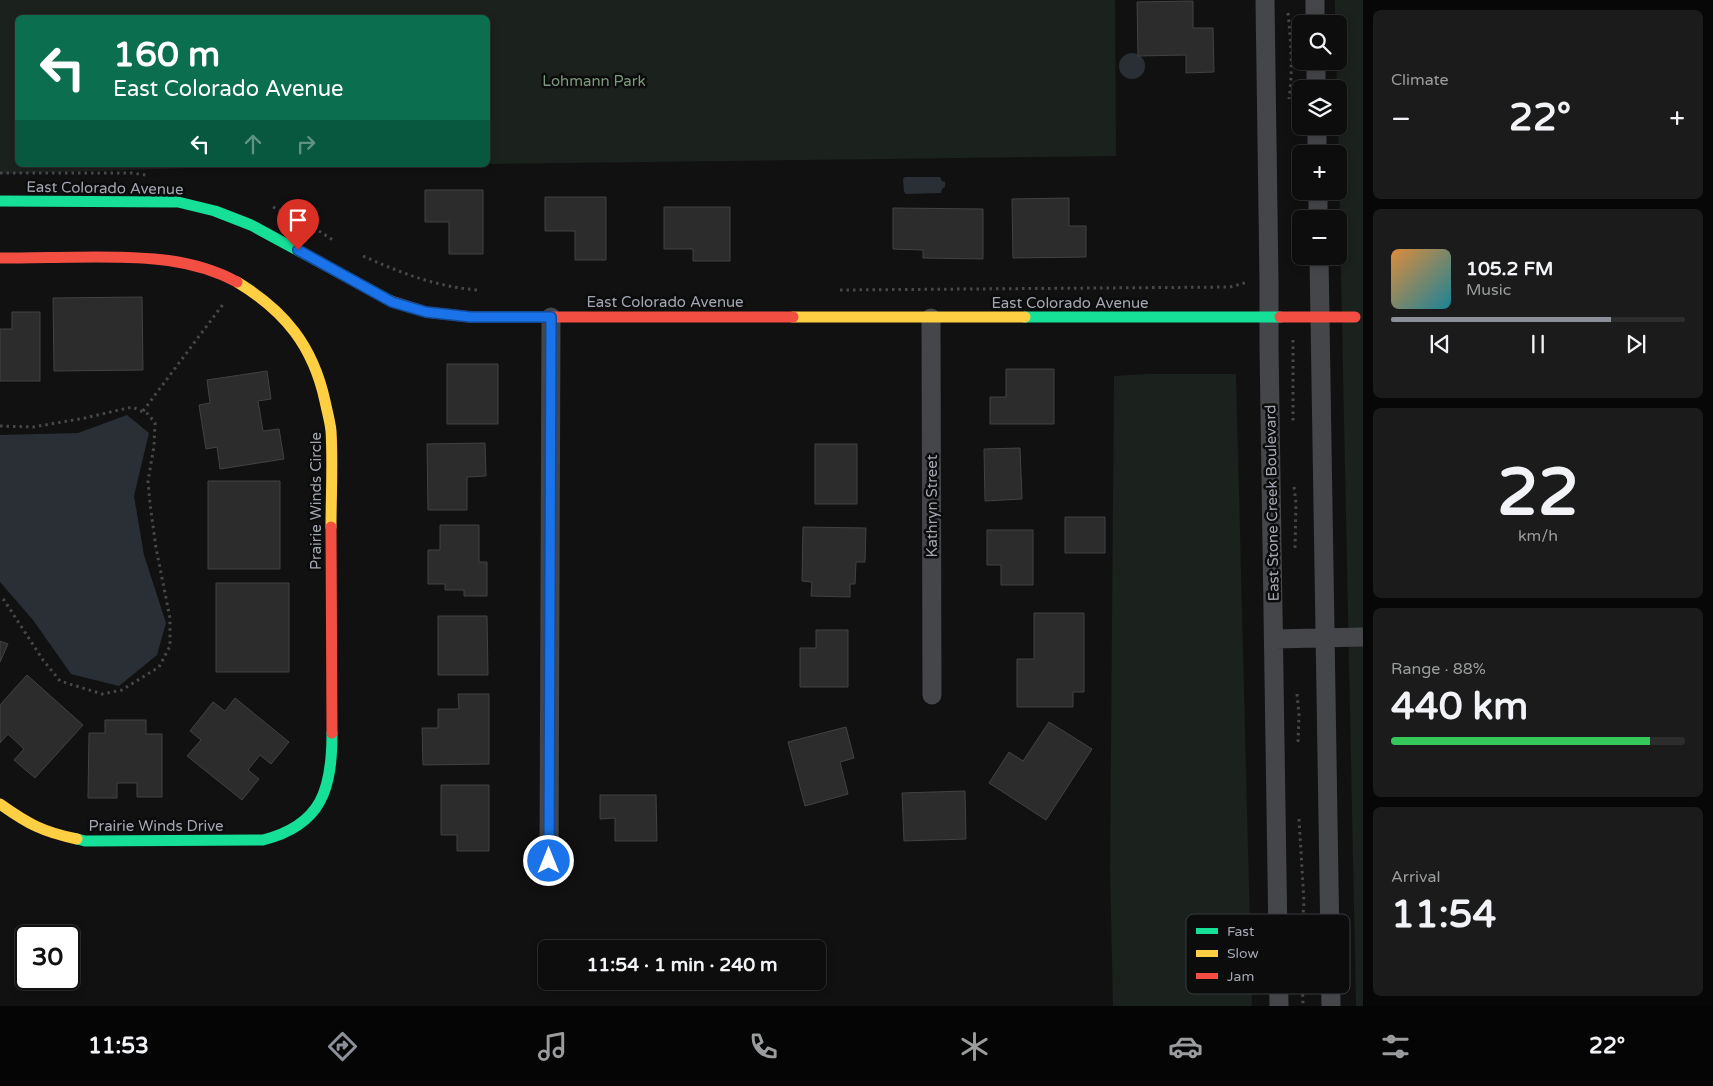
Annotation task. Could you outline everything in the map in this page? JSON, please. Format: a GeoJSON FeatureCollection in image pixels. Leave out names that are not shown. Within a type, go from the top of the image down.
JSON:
{"type":"FeatureCollection","features":[{"type":"Feature","properties":{"kind":"street","name":"East Stone Creek Boulevard"},"geometry":{"type":"LineString","coordinates":[[1265,0],[1279,914]]}},
{"type":"Feature","properties":{"kind":"street"},"geometry":{"type":"LineString","coordinates":[[1315,0],[1315,15]]}},
{"type":"Feature","properties":{"kind":"street","name":"East Colorado Avenue"},"geometry":{"type":"LineString","coordinates":[[0,201],[178,202],[215,211],[251,225],[392,302],[426,312],[471,317],[1355,317]]}},
{"type":"Feature","properties":{"kind":"street","name":"Prairie Winds Circle"},"geometry":{"type":"LineString","coordinates":[[0,258],[142,257],[179,261],[213,270],[246,288],[272,307],[290,326],[308,352],[324,393],[331,430],[332,762],[329,783],[320,803],[312,812]]}},
{"type":"Feature","properties":{"kind":"street"},"geometry":{"type":"LineString","coordinates":[[1319,265],[1330,914]]}},
{"type":"Feature","properties":{"kind":"street"},"geometry":{"type":"LineString","coordinates":[[549,861],[551,317]]}},
{"type":"Feature","properties":{"kind":"street","name":"Kathryn Street"},"geometry":{"type":"LineString","coordinates":[[931,318],[932,695]]}},
{"type":"Feature","properties":{"kind":"street"},"geometry":{"type":"LineString","coordinates":[[1275,639],[1363,637]]}},
{"type":"Feature","properties":{"kind":"street","name":"Prairie Winds Drive"},"geometry":{"type":"LineString","coordinates":[[0,804],[23,821],[52,834],[85,841],[263,840],[286,833],[305,821],[312,812]]}},
{"type":"Feature","properties":{"kind":"path"},"geometry":{"type":"LineString","coordinates":[[0,172],[154,176]]}},
{"type":"Feature","properties":{"kind":"path"},"geometry":{"type":"LineString","coordinates":[[270,205],[305,222],[337,242]]}},
{"type":"Feature","properties":{"kind":"path"},"geometry":{"type":"LineString","coordinates":[[361,255],[420,279],[460,289],[486,291]]}},
{"type":"Feature","properties":{"kind":"path"},"geometry":{"type":"LineString","coordinates":[[831,290],[1230,287],[1246,282]]}},
{"type":"Feature","properties":{"kind":"path"},"geometry":{"type":"LineString","coordinates":[[143,412],[228,296]]}},
{"type":"Feature","properties":{"kind":"path"},"geometry":{"type":"LineString","coordinates":[[0,426],[33,427],[132,407],[148,414],[155,423],[154,446],[148,480],[156,548],[170,618],[170,646],[159,667],[122,690],[102,694],[60,681],[43,660],[4,600],[0,598]]}},
{"type":"Feature","properties":{"kind":"path"},"geometry":{"type":"LineString","coordinates":[[1297,687],[1299,715],[1298,747]]}},
{"type":"Feature","properties":{"kind":"path"},"geometry":{"type":"LineString","coordinates":[[1299,817],[1304,893],[1303,914]]}},
{"type":"Feature","properties":{"kind":"green space","name":"Lohmann Park"},"geometry":{"type":"Polygon","coordinates":[[[0,0],[1115,0],[1116,156],[490,164],[490,15],[15,15],[15,167],[224,167],[0,174],[0,0]]]}},
{"type":"Feature","properties":{"kind":"green space"},"geometry":{"type":"Polygon","coordinates":[[[1335,0],[1363,0],[1363,1006],[1356,1006],[1341,265],[1347,265],[1347,210],[1340,210],[1340,200],[1347,200],[1347,145],[1338,145],[1338,135],[1347,135],[1347,80],[1337,80],[1336,70],[1347,70],[1347,15],[1335,15],[1335,0]]]}},
{"type":"Feature","properties":{"kind":"green space"},"geometry":{"type":"Polygon","coordinates":[[[1236,374],[1250,914],[1186,914],[1186,994],[1252,994],[1252,1006],[1113,1006],[1110,870],[1114,376],[1236,374]]]}},
{"type":"Feature","properties":{"kind":"shaded area"},"geometry":{"type":"Polygon","coordinates":[[[1132,53],[1141,57],[1145,66],[1141,75],[1132,79],[1123,75],[1119,66],[1123,57],[1132,53]]]}},
{"type":"Feature","properties":{"kind":"shaded area"},"geometry":{"type":"Polygon","coordinates":[[[905,177],[940,177],[945,182],[945,187],[941,193],[906,194],[904,192],[903,179],[905,177]]]}},
{"type":"Feature","properties":{"kind":"shaded area"},"geometry":{"type":"Polygon","coordinates":[[[127,415],[149,433],[134,496],[144,555],[166,623],[157,655],[119,686],[71,674],[33,620],[0,582],[0,435],[78,433],[127,415]]]}},
{"type":"Feature","properties":{"kind":"building"},"geometry":{"type":"Polygon","coordinates":[[[1193,1],[1193,28],[1213,28],[1214,72],[1186,73],[1186,55],[1138,56],[1137,2],[1193,1]]]}},
{"type":"Feature","properties":{"kind":"building"},"geometry":{"type":"Polygon","coordinates":[[[425,190],[483,190],[483,254],[449,254],[449,222],[425,222],[425,190]]]}},
{"type":"Feature","properties":{"kind":"building"},"geometry":{"type":"Polygon","coordinates":[[[545,197],[606,197],[606,260],[575,260],[575,231],[545,231],[545,197]]]}},
{"type":"Feature","properties":{"kind":"building"},"geometry":{"type":"Polygon","coordinates":[[[1069,198],[1069,226],[1086,226],[1086,257],[1013,258],[1012,199],[1069,198]]]}},
{"type":"Feature","properties":{"kind":"building"},"geometry":{"type":"Polygon","coordinates":[[[664,207],[730,207],[730,261],[693,261],[693,249],[664,249],[664,207]]]}},
{"type":"Feature","properties":{"kind":"building"},"geometry":{"type":"Polygon","coordinates":[[[893,208],[983,209],[983,259],[923,258],[923,250],[893,249],[893,208]]]}},
{"type":"Feature","properties":{"kind":"building"},"geometry":{"type":"Polygon","coordinates":[[[142,297],[143,370],[54,371],[53,298],[142,297]]]}},
{"type":"Feature","properties":{"kind":"building"},"geometry":{"type":"Polygon","coordinates":[[[12,312],[40,312],[40,381],[0,381],[0,329],[12,329],[12,312]]]}},
{"type":"Feature","properties":{"kind":"building"},"geometry":{"type":"Polygon","coordinates":[[[447,364],[498,364],[498,424],[447,424],[447,364]]]}},
{"type":"Feature","properties":{"kind":"building"},"geometry":{"type":"Polygon","coordinates":[[[1006,369],[1054,369],[1054,424],[990,424],[990,397],[1006,397],[1006,369]]]}},
{"type":"Feature","properties":{"kind":"building"},"geometry":{"type":"Polygon","coordinates":[[[267,371],[271,399],[258,401],[263,431],[279,429],[284,459],[220,469],[217,447],[206,449],[199,405],[210,403],[207,380],[267,371]]]}},
{"type":"Feature","properties":{"kind":"building"},"geometry":{"type":"Polygon","coordinates":[[[485,443],[486,476],[467,477],[467,510],[428,510],[427,444],[485,443]]]}},
{"type":"Feature","properties":{"kind":"building"},"geometry":{"type":"Polygon","coordinates":[[[815,444],[857,444],[857,504],[815,504],[815,444]]]}},
{"type":"Feature","properties":{"kind":"building"},"geometry":{"type":"Polygon","coordinates":[[[1020,448],[1022,499],[985,501],[984,449],[1020,448]]]}},
{"type":"Feature","properties":{"kind":"building"},"geometry":{"type":"Polygon","coordinates":[[[208,481],[280,481],[280,569],[208,569],[208,481]]]}},
{"type":"Feature","properties":{"kind":"building"},"geometry":{"type":"Polygon","coordinates":[[[1065,517],[1105,517],[1105,553],[1065,553],[1065,517]]]}},
{"type":"Feature","properties":{"kind":"building"},"geometry":{"type":"Polygon","coordinates":[[[440,525],[479,525],[479,562],[487,562],[487,596],[464,596],[464,590],[445,590],[445,584],[428,584],[428,550],[440,550],[440,525]]]}},
{"type":"Feature","properties":{"kind":"building"},"geometry":{"type":"Polygon","coordinates":[[[803,527],[866,528],[865,562],[856,562],[855,584],[850,584],[850,597],[811,596],[812,582],[802,581],[803,527]]]}},
{"type":"Feature","properties":{"kind":"building"},"geometry":{"type":"Polygon","coordinates":[[[987,530],[1033,530],[1033,585],[1001,585],[1001,565],[987,565],[987,530]]]}},
{"type":"Feature","properties":{"kind":"building"},"geometry":{"type":"Polygon","coordinates":[[[216,583],[289,583],[289,672],[216,672],[216,583]]]}},
{"type":"Feature","properties":{"kind":"building"},"geometry":{"type":"Polygon","coordinates":[[[1034,613],[1084,613],[1084,692],[1073,692],[1073,707],[1017,707],[1017,659],[1034,659],[1034,613]]]}},
{"type":"Feature","properties":{"kind":"building"},"geometry":{"type":"Polygon","coordinates":[[[438,616],[487,616],[488,675],[438,675],[438,616]]]}},
{"type":"Feature","properties":{"kind":"building"},"geometry":{"type":"Polygon","coordinates":[[[816,630],[848,630],[848,687],[800,687],[800,648],[816,648],[816,630]]]}},
{"type":"Feature","properties":{"kind":"building"},"geometry":{"type":"Polygon","coordinates":[[[0,641],[8,644],[0,662],[0,641]]]}},
{"type":"Feature","properties":{"kind":"building"},"geometry":{"type":"Polygon","coordinates":[[[27,675],[83,725],[35,778],[14,760],[24,749],[8,734],[0,743],[0,705],[27,675]]]}},
{"type":"Feature","properties":{"kind":"building"},"geometry":{"type":"Polygon","coordinates":[[[458,694],[489,694],[489,764],[423,765],[422,728],[438,728],[438,709],[459,709],[458,694]]]}},
{"type":"Feature","properties":{"kind":"building"},"geometry":{"type":"Polygon","coordinates":[[[235,698],[289,742],[271,764],[260,755],[248,770],[259,779],[242,800],[187,756],[201,740],[190,731],[213,702],[225,711],[235,698]]]}},
{"type":"Feature","properties":{"kind":"building"},"geometry":{"type":"Polygon","coordinates":[[[105,720],[146,720],[146,734],[162,734],[162,797],[137,797],[137,783],[117,783],[117,798],[88,798],[89,733],[105,733],[105,720]]]}},
{"type":"Feature","properties":{"kind":"building"},"geometry":{"type":"Polygon","coordinates":[[[1049,722],[1092,749],[1046,820],[989,783],[1009,752],[1023,761],[1049,722]]]}},
{"type":"Feature","properties":{"kind":"building"},"geometry":{"type":"Polygon","coordinates":[[[846,727],[854,758],[840,762],[848,794],[805,806],[788,742],[846,727]]]}},
{"type":"Feature","properties":{"kind":"building"},"geometry":{"type":"Polygon","coordinates":[[[441,785],[489,785],[489,851],[457,851],[457,835],[441,835],[441,785]]]}},
{"type":"Feature","properties":{"kind":"building"},"geometry":{"type":"Polygon","coordinates":[[[965,791],[966,839],[904,841],[902,793],[965,791]]]}},
{"type":"Feature","properties":{"kind":"building"},"geometry":{"type":"Polygon","coordinates":[[[600,795],[656,795],[657,841],[615,841],[615,818],[600,819],[600,795]]]}},
{"type":"Feature","properties":{"kind":"traffic: fast"},"geometry":{"type":"LineString","coordinates":[[0,201],[178,202],[215,211],[251,225],[391,301]]}},
{"type":"Feature","properties":{"kind":"traffic: fast"},"geometry":{"type":"LineString","coordinates":[[1025,317],[1280,317]]}},
{"type":"Feature","properties":{"kind":"traffic: fast"},"geometry":{"type":"LineString","coordinates":[[77,839],[85,841],[263,840],[283,833],[299,825],[320,802],[330,771],[332,733]]}},
{"type":"Feature","properties":{"kind":"traffic: slow"},"geometry":{"type":"LineString","coordinates":[[237,282],[254,293],[283,318],[305,347],[320,381],[331,431],[331,527]]}},
{"type":"Feature","properties":{"kind":"traffic: slow"},"geometry":{"type":"LineString","coordinates":[[793,317],[1025,317]]}},
{"type":"Feature","properties":{"kind":"traffic: slow"},"geometry":{"type":"LineString","coordinates":[[0,804],[36,826],[77,839]]}},
{"type":"Feature","properties":{"kind":"traffic: jam"},"geometry":{"type":"LineString","coordinates":[[0,258],[96,257],[168,260],[203,268],[237,282]]}},
{"type":"Feature","properties":{"kind":"traffic: jam"},"geometry":{"type":"LineString","coordinates":[[391,301],[426,312],[471,317],[793,317]]}},
{"type":"Feature","properties":{"kind":"traffic: jam"},"geometry":{"type":"LineString","coordinates":[[1280,317],[1355,317]]}},
{"type":"Feature","properties":{"kind":"traffic: jam"},"geometry":{"type":"LineString","coordinates":[[331,527],[332,733]]}},
{"type":"Feature","properties":{"kind":"route"},"geometry":{"type":"LineString","coordinates":[[298,250],[392,302],[426,312],[471,317],[551,317],[549,861]]}}]}
